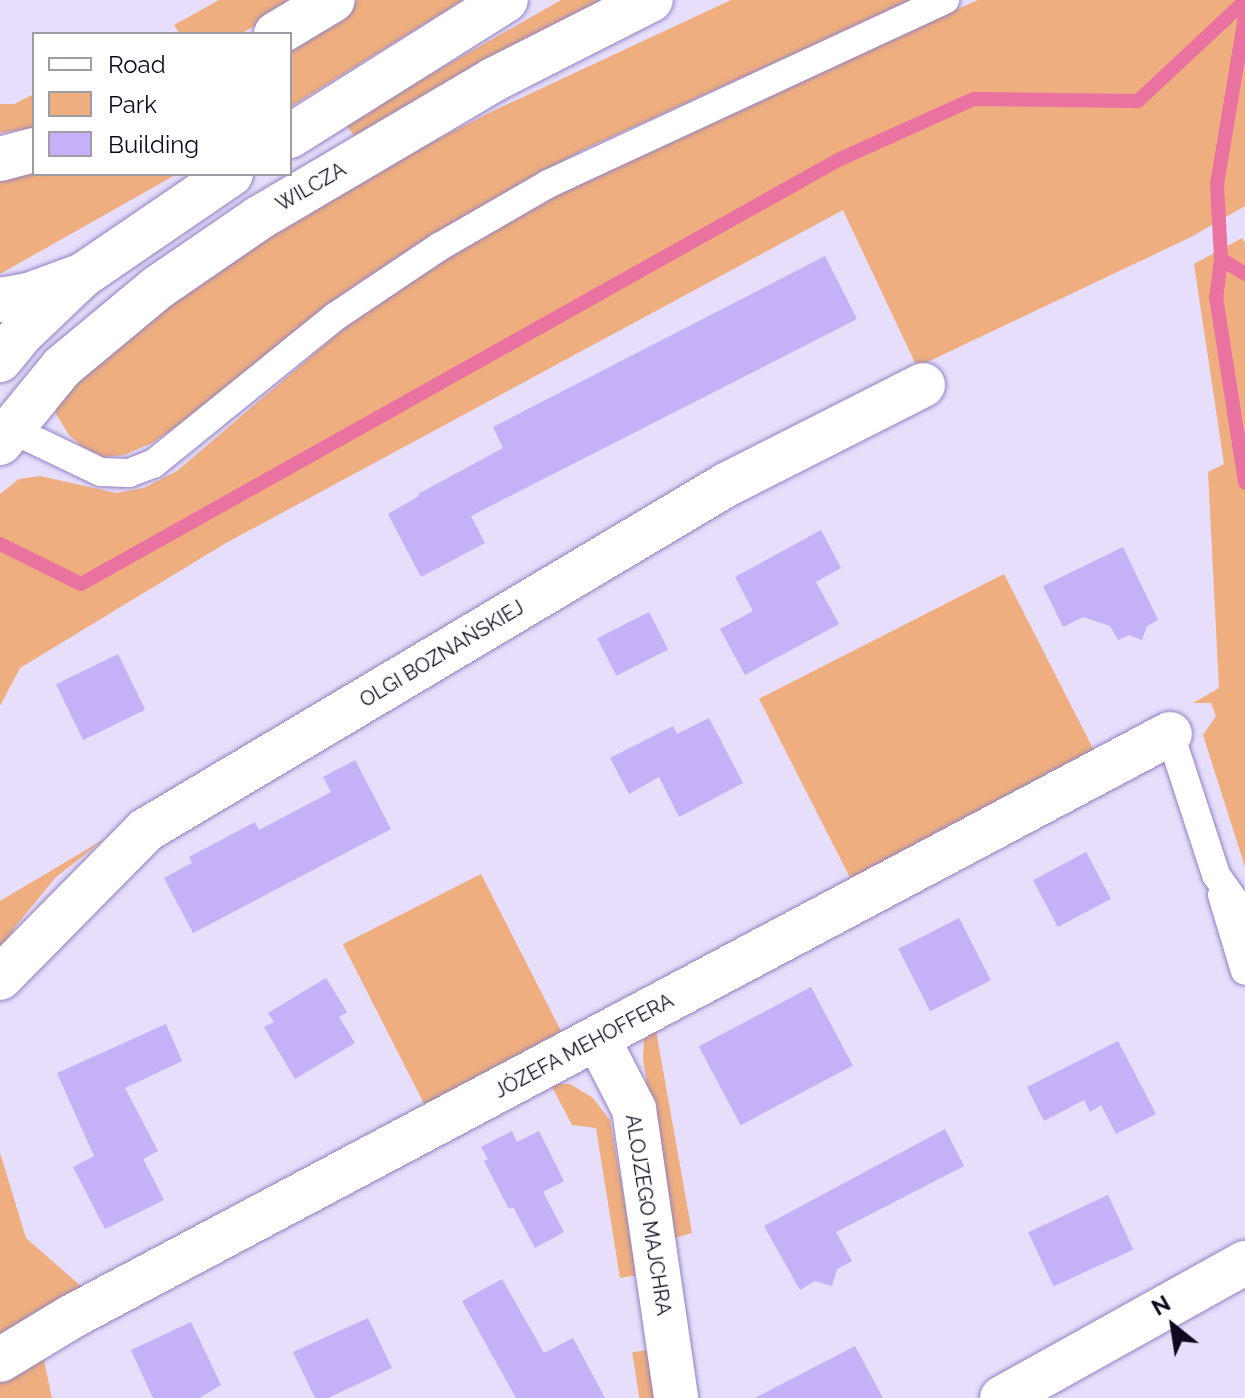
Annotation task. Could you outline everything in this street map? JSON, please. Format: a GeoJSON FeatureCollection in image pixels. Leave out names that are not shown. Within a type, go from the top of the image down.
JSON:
{"type":"FeatureCollection","features":[{"type":"Feature","properties":{"kind":"street"},"geometry":{"type":"LineString","coordinates":[[279,32],[333,0]]}},
{"type":"Feature","properties":{"kind":"street"},"geometry":{"type":"LineString","coordinates":[[292,135],[506,0]]}},
{"type":"Feature","properties":{"kind":"street","name":"WILCZA"},"geometry":{"type":"LineString","coordinates":[[2,427],[62,367],[157,288],[259,218],[493,80],[651,0]]}},
{"type":"Feature","properties":{"kind":"street"},"geometry":{"type":"LineString","coordinates":[[0,159],[32,151]]}},
{"type":"Feature","properties":{"kind":"street"},"geometry":{"type":"LineString","coordinates":[[0,360],[83,275],[228,176]]}},
{"type":"Feature","properties":{"kind":"street"},"geometry":{"type":"LineString","coordinates":[[0,300],[29,295],[83,275]]}},
{"type":"Feature","properties":{"kind":"street","name":"OLGI BOZNAŃSKIEJ"},"geometry":{"type":"LineString","coordinates":[[0,978],[146,830],[726,485],[923,385]]}},
{"type":"Feature","properties":{"kind":"street","name":"JÓZEFA MEHOFFERA"},"geometry":{"type":"LineString","coordinates":[[0,1360],[71,1317],[1170,734]]}},
{"type":"Feature","properties":{"kind":"street","name":"ALOJZEGO MAJCHRA"},"geometry":{"type":"LineString","coordinates":[[598,1039],[634,1109],[676,1398]]}},
{"type":"Feature","properties":{"kind":"street"},"geometry":{"type":"LineString","coordinates":[[1002,1398],[1245,1263]]}},
{"type":"Feature","properties":{"kind":"lane"},"geometry":{"type":"LineString","coordinates":[[2,427],[101,472],[129,473],[153,464],[336,316],[439,247],[548,184],[945,0]]}},
{"type":"Feature","properties":{"kind":"lane"},"geometry":{"type":"LineString","coordinates":[[1170,734],[1245,971]]}},
{"type":"Feature","properties":{"kind":"lane"},"geometry":{"type":"LineString","coordinates":[[1216,875],[1245,916]]}},
{"type":"Feature","properties":{"kind":"green space"},"geometry":{"type":"Polygon","coordinates":[[[219,0],[294,0],[288,8],[244,32],[179,32],[174,25],[219,0]]]}},
{"type":"Feature","properties":{"kind":"green space"},"geometry":{"type":"Polygon","coordinates":[[[358,0],[463,0],[292,106],[292,40],[358,0]]]}},
{"type":"Feature","properties":{"kind":"green space"},"geometry":{"type":"Polygon","coordinates":[[[561,0],[601,0],[356,139],[345,123],[561,0]]]}},
{"type":"Feature","properties":{"kind":"green space"},"geometry":{"type":"Polygon","coordinates":[[[731,0],[912,0],[583,150],[426,239],[350,289],[207,406],[152,443],[124,455],[103,457],[83,447],[69,435],[56,414],[57,402],[133,331],[279,228],[390,163],[495,110],[731,0]]]}},
{"type":"Feature","properties":{"kind":"green space"},"geometry":{"type":"Polygon","coordinates":[[[978,0],[1245,0],[1245,206],[1191,237],[917,367],[843,210],[226,543],[20,668],[0,706],[0,494],[19,479],[40,476],[116,493],[144,488],[177,471],[355,319],[457,249],[569,187],[726,112],[978,0]]]}},
{"type":"Feature","properties":{"kind":"green space"},"geometry":{"type":"Polygon","coordinates":[[[32,95],[32,128],[0,133],[0,104],[14,104],[32,95]]]}},
{"type":"Feature","properties":{"kind":"green space"},"geometry":{"type":"Polygon","coordinates":[[[32,168],[32,176],[173,176],[0,274],[0,178],[32,168]]]}},
{"type":"Feature","properties":{"kind":"green space"},"geometry":{"type":"Polygon","coordinates":[[[1242,238],[1245,243],[1245,867],[1203,735],[1216,716],[1211,703],[1193,703],[1219,688],[1208,472],[1224,464],[1194,264],[1242,238]]]}},
{"type":"Feature","properties":{"kind":"green space"},"geometry":{"type":"Polygon","coordinates":[[[1004,574],[1095,753],[850,878],[759,699],[1004,574]]]}},
{"type":"Feature","properties":{"kind":"green space"},"geometry":{"type":"Polygon","coordinates":[[[106,838],[56,877],[15,927],[0,952],[0,901],[106,838]]]}},
{"type":"Feature","properties":{"kind":"green space"},"geometry":{"type":"Polygon","coordinates":[[[481,874],[565,1038],[426,1108],[343,944],[481,874]]]}},
{"type":"Feature","properties":{"kind":"green space"},"geometry":{"type":"Polygon","coordinates":[[[655,1025],[692,1233],[671,1239],[643,1059],[644,1039],[655,1025]]]}},
{"type":"Feature","properties":{"kind":"green space"},"geometry":{"type":"Polygon","coordinates":[[[550,1083],[570,1084],[593,1098],[610,1120],[638,1275],[620,1278],[596,1128],[572,1125],[550,1083]]]}},
{"type":"Feature","properties":{"kind":"green space"},"geometry":{"type":"Polygon","coordinates":[[[0,1153],[26,1238],[83,1288],[0,1338],[0,1153]]]}},
{"type":"Feature","properties":{"kind":"green space"},"geometry":{"type":"Polygon","coordinates":[[[647,1350],[655,1398],[639,1398],[632,1352],[647,1350]]]}},
{"type":"Feature","properties":{"kind":"green space"},"geometry":{"type":"Polygon","coordinates":[[[43,1356],[52,1398],[0,1398],[0,1379],[43,1356]]]}},
{"type":"Feature","properties":{"kind":"building"},"geometry":{"type":"Polygon","coordinates":[[[825,256],[857,319],[471,516],[485,543],[421,577],[388,514],[418,494],[503,448],[493,427],[825,256]]]}},
{"type":"Feature","properties":{"kind":"building"},"geometry":{"type":"Polygon","coordinates":[[[821,530],[841,568],[816,582],[839,624],[745,675],[720,629],[753,611],[735,577],[821,530]]]}},
{"type":"Feature","properties":{"kind":"building"},"geometry":{"type":"Polygon","coordinates":[[[1123,547],[1158,620],[1147,626],[1142,640],[1129,635],[1118,640],[1110,626],[1083,617],[1063,627],[1043,586],[1123,547]]]}},
{"type":"Feature","properties":{"kind":"building"},"geometry":{"type":"Polygon","coordinates":[[[649,612],[668,649],[616,676],[597,638],[649,612]]]}},
{"type":"Feature","properties":{"kind":"building"},"geometry":{"type":"Polygon","coordinates":[[[118,654],[145,710],[83,740],[56,684],[118,654]]]}},
{"type":"Feature","properties":{"kind":"building"},"geometry":{"type":"Polygon","coordinates":[[[709,718],[743,783],[679,817],[659,777],[629,794],[610,758],[673,726],[677,734],[709,718]]]}},
{"type":"Feature","properties":{"kind":"building"},"geometry":{"type":"Polygon","coordinates":[[[355,760],[391,829],[193,933],[164,878],[192,863],[189,857],[255,822],[259,830],[331,792],[323,777],[355,760]]]}},
{"type":"Feature","properties":{"kind":"building"},"geometry":{"type":"Polygon","coordinates":[[[1086,852],[1111,899],[1058,927],[1033,880],[1086,852]]]}},
{"type":"Feature","properties":{"kind":"building"},"geometry":{"type":"Polygon","coordinates":[[[959,918],[991,980],[930,1011],[898,949],[959,918]]]}},
{"type":"Feature","properties":{"kind":"building"},"geometry":{"type":"Polygon","coordinates":[[[326,978],[347,1012],[339,1017],[355,1043],[295,1079],[264,1027],[274,1022],[268,1013],[326,978]]]}},
{"type":"Feature","properties":{"kind":"building"},"geometry":{"type":"Polygon","coordinates":[[[811,987],[853,1066],[741,1125],[699,1047],[811,987]]]}},
{"type":"Feature","properties":{"kind":"building"},"geometry":{"type":"Polygon","coordinates":[[[166,1024],[182,1061],[125,1088],[158,1151],[143,1159],[164,1200],[105,1229],[73,1167],[94,1156],[57,1073],[166,1024]]]}},
{"type":"Feature","properties":{"kind":"building"},"geometry":{"type":"Polygon","coordinates":[[[1118,1041],[1156,1114],[1116,1134],[1101,1105],[1090,1112],[1084,1100],[1044,1121],[1027,1087],[1118,1041]]]}},
{"type":"Feature","properties":{"kind":"building"},"geometry":{"type":"Polygon","coordinates":[[[945,1129],[964,1166],[836,1232],[852,1261],[837,1269],[832,1286],[815,1281],[800,1290],[764,1226],[945,1129]]]}},
{"type":"Feature","properties":{"kind":"building"},"geometry":{"type":"Polygon","coordinates":[[[512,1131],[517,1142],[539,1131],[564,1181],[543,1192],[564,1232],[535,1248],[513,1207],[509,1209],[484,1161],[488,1159],[481,1147],[512,1131]]]}},
{"type":"Feature","properties":{"kind":"building"},"geometry":{"type":"Polygon","coordinates":[[[1108,1195],[1133,1249],[1054,1287],[1028,1232],[1108,1195]]]}},
{"type":"Feature","properties":{"kind":"building"},"geometry":{"type":"Polygon","coordinates":[[[502,1279],[544,1353],[573,1338],[605,1398],[516,1398],[462,1301],[502,1279]]]}},
{"type":"Feature","properties":{"kind":"building"},"geometry":{"type":"Polygon","coordinates":[[[368,1318],[392,1368],[328,1398],[315,1398],[293,1352],[368,1318]]]}},
{"type":"Feature","properties":{"kind":"building"},"geometry":{"type":"Polygon","coordinates":[[[191,1322],[221,1385],[199,1398],[153,1398],[131,1350],[191,1322]]]}},
{"type":"Feature","properties":{"kind":"building"},"geometry":{"type":"Polygon","coordinates":[[[855,1346],[883,1398],[755,1398],[855,1346]]]}},
{"type":"Feature","properties":{"kind":"waterway"},"geometry":{"type":"LineString","coordinates":[[0,544],[81,584],[838,160],[974,99],[1138,101],[1245,1]]}},
{"type":"Feature","properties":{"kind":"waterway"},"geometry":{"type":"LineString","coordinates":[[1245,17],[1217,185],[1221,259],[1216,297],[1245,483]]}},
{"type":"Feature","properties":{"kind":"waterway"},"geometry":{"type":"LineString","coordinates":[[1221,259],[1245,274]]}}]}
